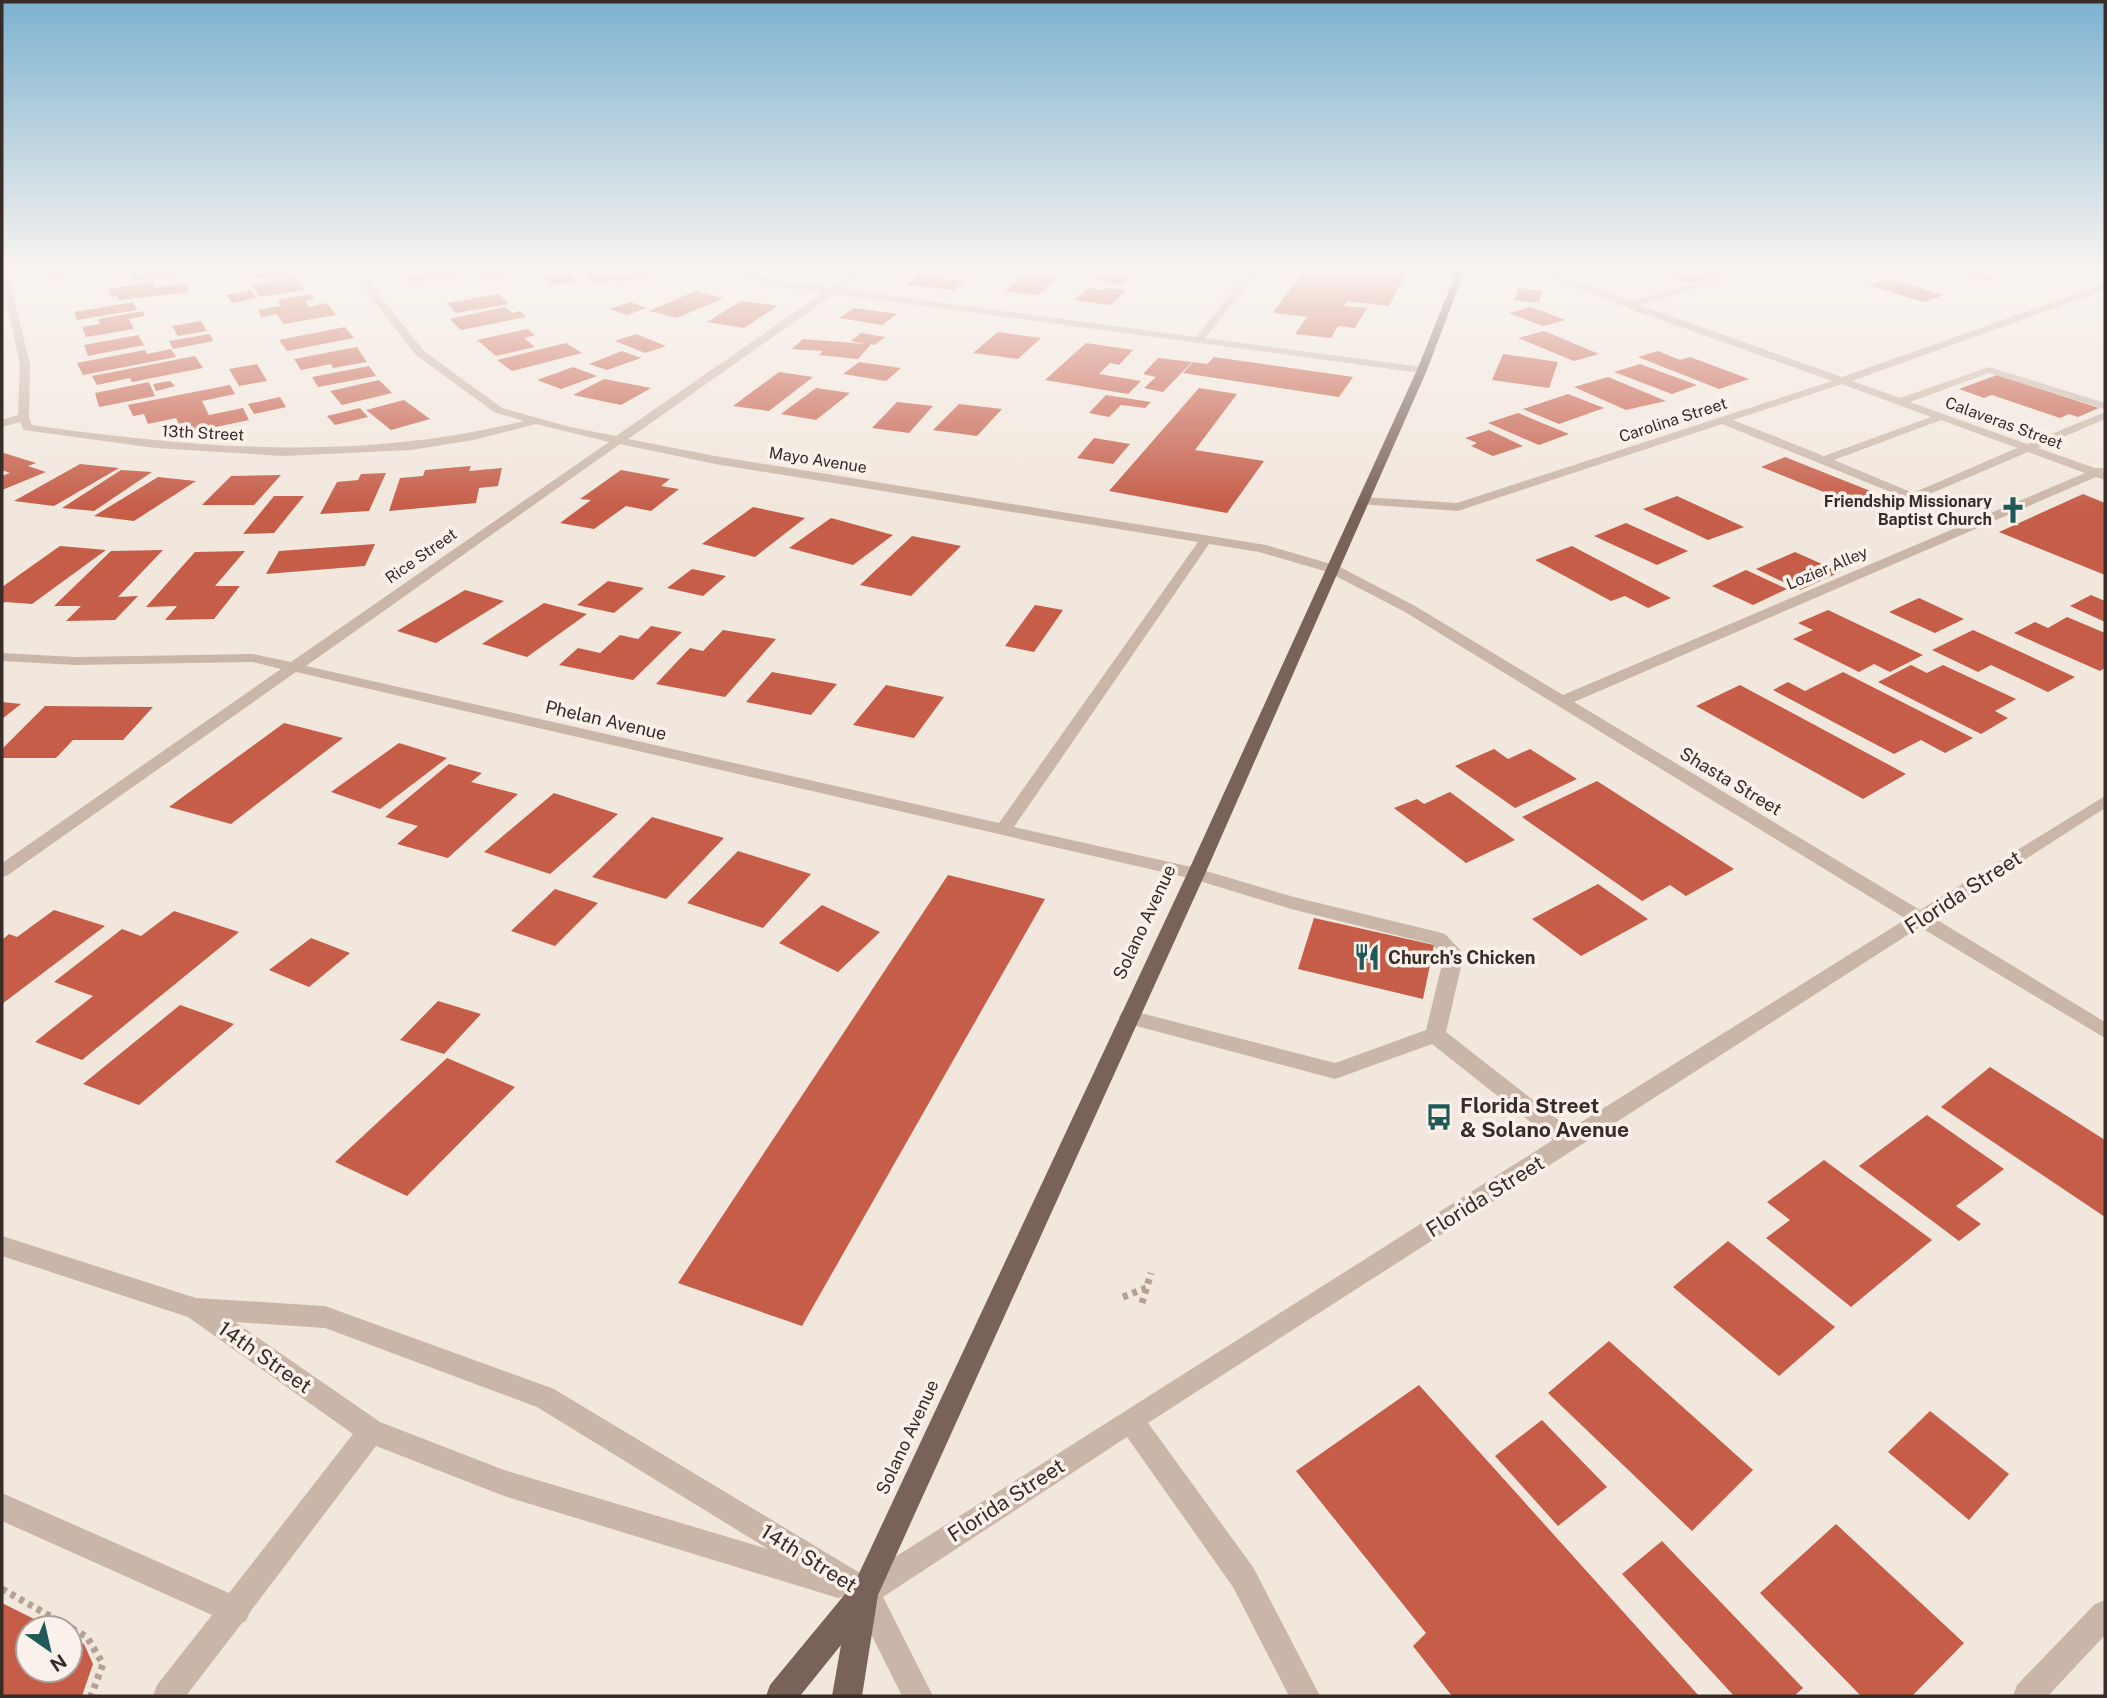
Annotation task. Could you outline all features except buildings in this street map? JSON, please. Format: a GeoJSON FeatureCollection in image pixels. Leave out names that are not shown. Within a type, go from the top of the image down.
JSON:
{"type":"FeatureCollection","features":[{"type":"Feature","properties":{"kind":"main road","name":"Solano Avenue"},"geometry":{"type":"LineString","coordinates":[[781,1696],[865,1592],[1196,874],[1430,349]]}},
{"type":"Feature","properties":{"kind":"main road","name":"Solano Avenue"},"geometry":{"type":"LineString","coordinates":[[847,1696],[865,1592]]}},
{"type":"Feature","properties":{"kind":"street"},"geometry":{"type":"LineString","coordinates":[[2,424],[23,417],[25,364],[22,349]]}},
{"type":"Feature","properties":{"kind":"street","name":"Mayo Avenue"},"geometry":{"type":"LineString","coordinates":[[418,349],[498,410],[537,421],[715,460],[1261,548],[1333,569]]}},
{"type":"Feature","properties":{"kind":"street","name":"Rice Street"},"geometry":{"type":"LineString","coordinates":[[2,871],[748,349]]}},
{"type":"Feature","properties":{"kind":"street"},"geometry":{"type":"LineString","coordinates":[[1278,349],[1422,370]]}},
{"type":"Feature","properties":{"kind":"street","name":"Calaveras Street"},"geometry":{"type":"LineString","coordinates":[[1752,349],[2102,472]]}},
{"type":"Feature","properties":{"kind":"street","name":"Carolina Street"},"geometry":{"type":"LineString","coordinates":[[1364,501],[1458,507],[1930,349]]}},
{"type":"Feature","properties":{"kind":"street"},"geometry":{"type":"LineString","coordinates":[[1899,402],[1989,370],[2105,405]]}},
{"type":"Feature","properties":{"kind":"street"},"geometry":{"type":"LineString","coordinates":[[1723,420],[1913,497],[2105,415]]}},
{"type":"Feature","properties":{"kind":"street","name":"13th Street"},"geometry":{"type":"LineString","coordinates":[[23,417],[27,428],[132,444],[206,451],[336,453],[442,444],[537,421]]}},
{"type":"Feature","properties":{"kind":"street"},"geometry":{"type":"LineString","coordinates":[[1824,460],[1940,417]]}},
{"type":"Feature","properties":{"kind":"street","name":"Lozier Alley"},"geometry":{"type":"LineString","coordinates":[[1562,701],[2102,472]]}},
{"type":"Feature","properties":{"kind":"street"},"geometry":{"type":"LineString","coordinates":[[1003,830],[1206,539]]}},
{"type":"Feature","properties":{"kind":"street","name":"Shasta Street"},"geometry":{"type":"LineString","coordinates":[[1333,569],[1410,609],[2105,1031]]}},
{"type":"Feature","properties":{"kind":"street","name":"Phelan Avenue"},"geometry":{"type":"LineString","coordinates":[[2,657],[75,660],[253,658],[1196,874],[1292,903],[1438,939],[1454,954],[1435,1035]]}},
{"type":"Feature","properties":{"kind":"street","name":"Florida Street"},"geometry":{"type":"LineString","coordinates":[[865,1592],[2105,801]]}},
{"type":"Feature","properties":{"kind":"street"},"geometry":{"type":"LineString","coordinates":[[1129,1017],[1335,1071],[1435,1035],[1571,1142]]}},
{"type":"Feature","properties":{"kind":"street","name":"14th Street"},"geometry":{"type":"LineString","coordinates":[[2,1245],[195,1309],[325,1317],[545,1398],[865,1592]]}},
{"type":"Feature","properties":{"kind":"street","name":"14th Street"},"geometry":{"type":"LineString","coordinates":[[195,1309],[371,1431],[503,1483],[865,1592]]}},
{"type":"Feature","properties":{"kind":"street"},"geometry":{"type":"LineString","coordinates":[[1131,1421],[1243,1577],[1305,1696]]}},
{"type":"Feature","properties":{"kind":"street"},"geometry":{"type":"LineString","coordinates":[[168,1696],[236,1611],[371,1431]]}},
{"type":"Feature","properties":{"kind":"street"},"geometry":{"type":"LineString","coordinates":[[2,1507],[236,1611]]}},
{"type":"Feature","properties":{"kind":"street"},"geometry":{"type":"LineString","coordinates":[[865,1592],[918,1696]]}},
{"type":"Feature","properties":{"kind":"street"},"geometry":{"type":"LineString","coordinates":[[2028,1696],[2105,1614]]}},
{"type":"Feature","properties":{"kind":"path"},"geometry":{"type":"LineString","coordinates":[[1142,1303],[1151,1273]]}},
{"type":"Feature","properties":{"kind":"path"},"geometry":{"type":"LineString","coordinates":[[1123,1297],[1146,1287]]}},
{"type":"Feature","properties":{"kind":"path"},"geometry":{"type":"LineString","coordinates":[[2,1590],[87,1637],[103,1664],[91,1696]]}},
{"type":"Feature","properties":{"kind":"place","name":"Friendship Missionary Baptist Church"},"geometry":{"type":"Point","coordinates":[2013,510]}},
{"type":"Feature","properties":{"kind":"place","name":"Church's Chicken"},"geometry":{"type":"Point","coordinates":[1367,957]}},
{"type":"Feature","properties":{"kind":"place","name":"Florida Street & Solano Avenue"},"geometry":{"type":"Point","coordinates":[1439,1117]}}]}
